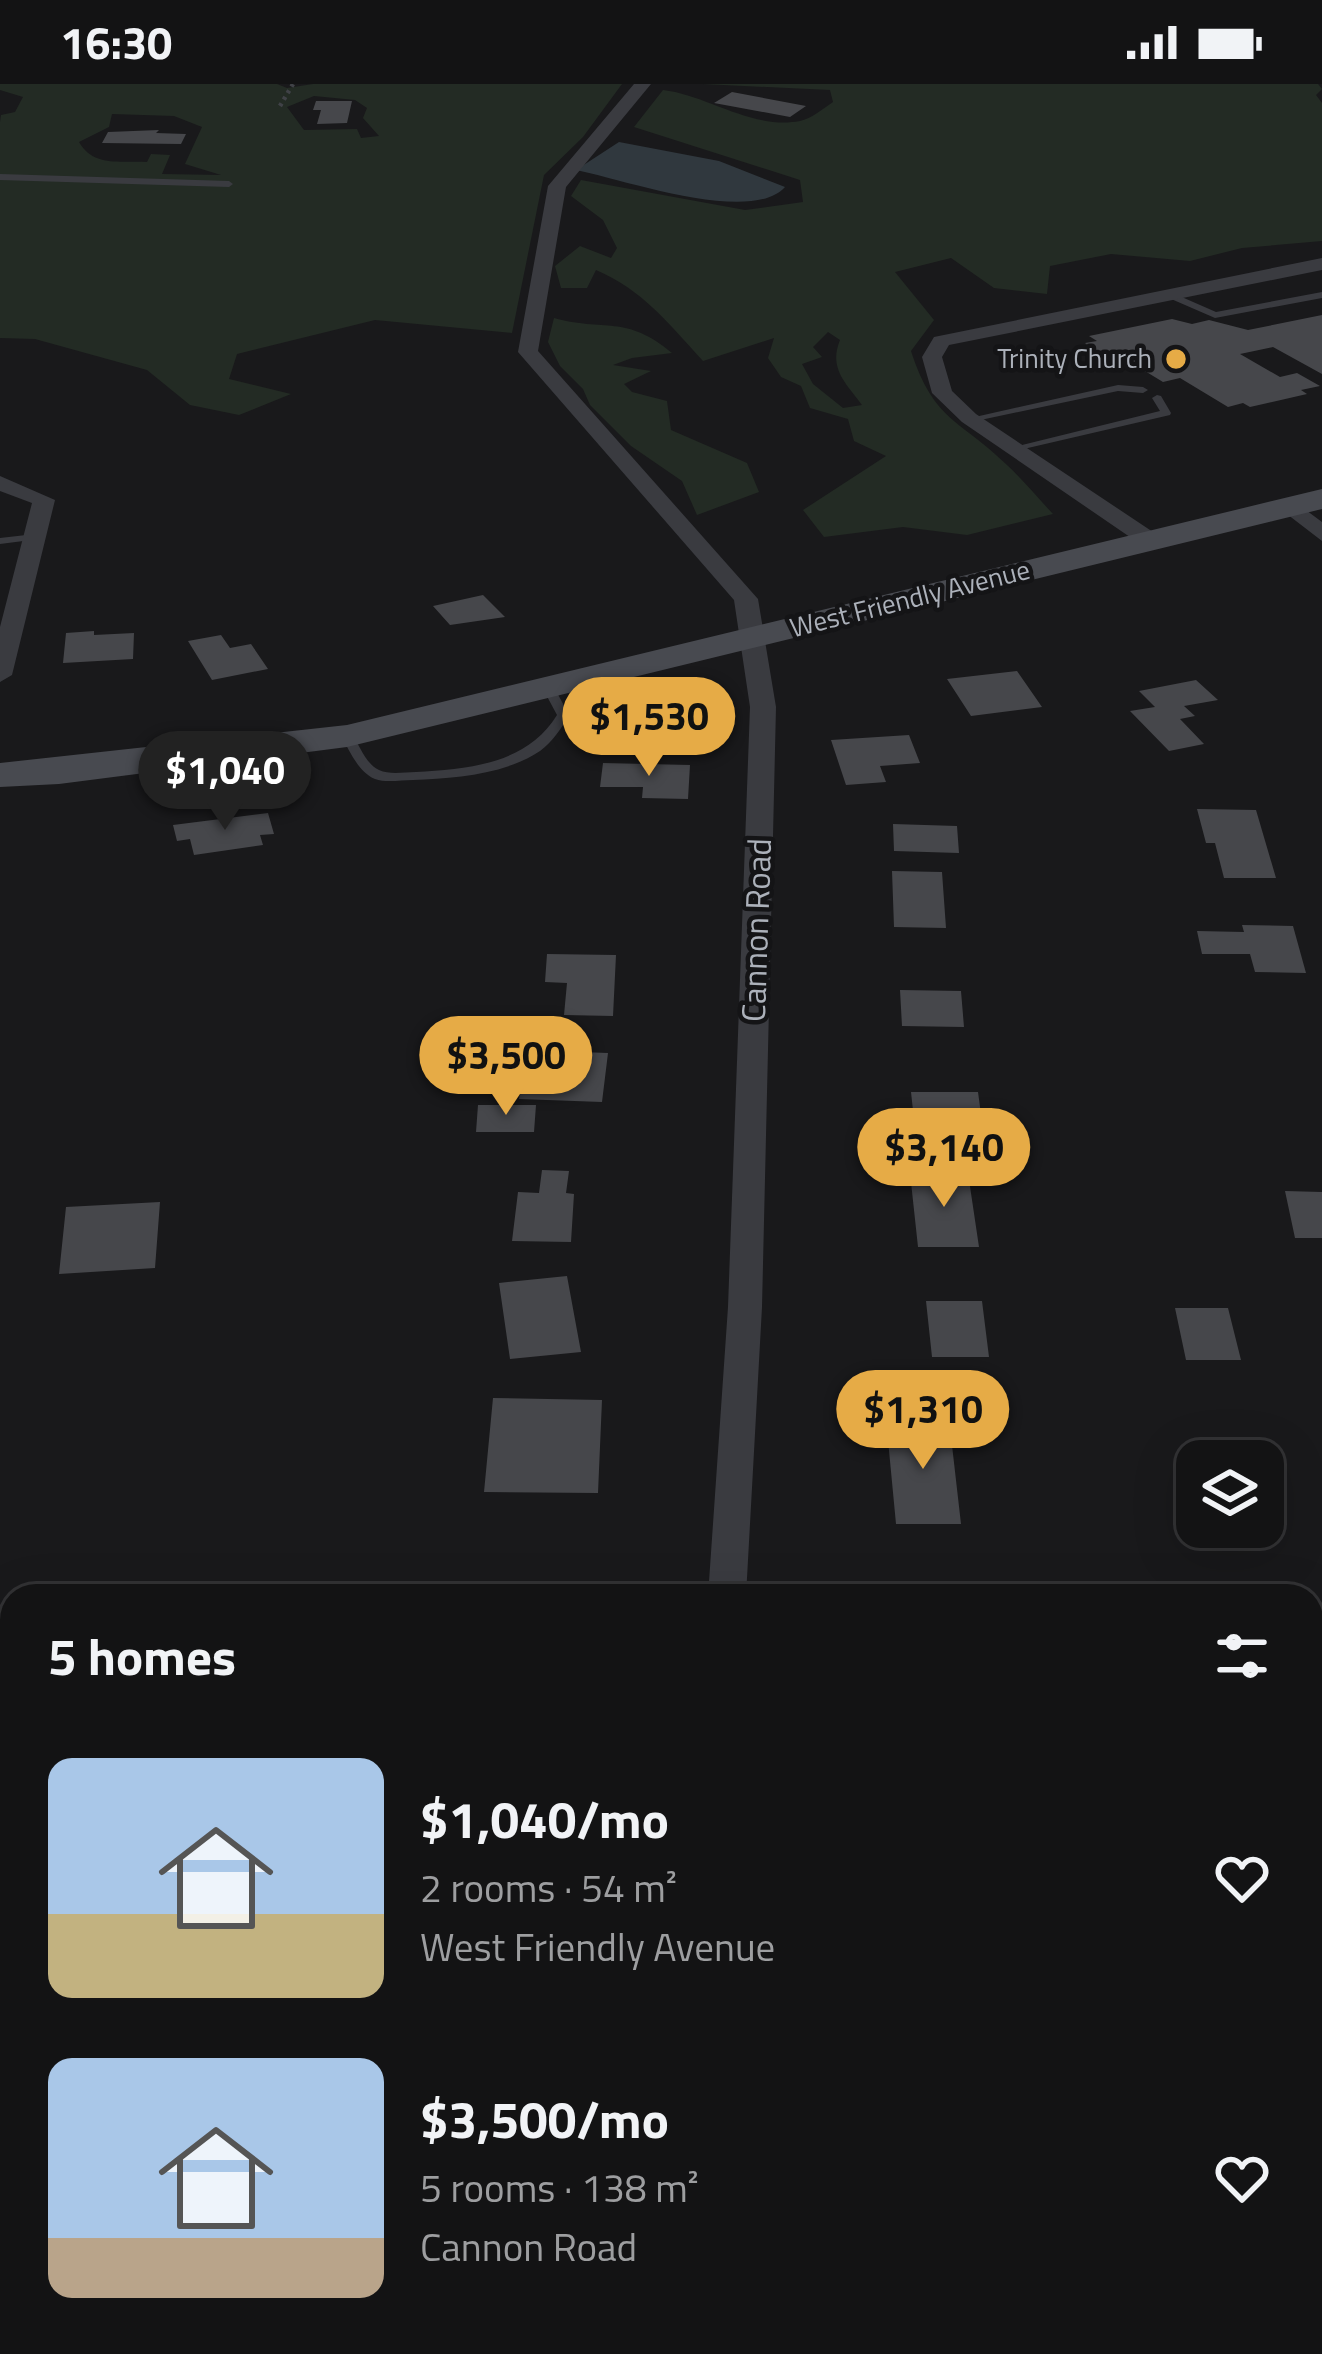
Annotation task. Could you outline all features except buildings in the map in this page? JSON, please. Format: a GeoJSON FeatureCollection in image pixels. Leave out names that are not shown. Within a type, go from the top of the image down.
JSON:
{"type":"FeatureCollection","features":[{"type":"Feature","properties":{"kind":"main road","name":"West Friendly Avenue"},"geometry":{"type":"LineString","coordinates":[[0,775],[59,772],[347,736],[1306,502]]}},
{"type":"Feature","properties":{"kind":"street","name":"Cannon Road"},"geometry":{"type":"LineString","coordinates":[[643,84],[557,186],[528,352],[746,599],[763,706],[745,1307],[729,1584]]}},
{"type":"Feature","properties":{"kind":"street"},"geometry":{"type":"LineString","coordinates":[[1151,541],[971,419],[942,393],[932,357],[941,341],[1322,264]]}},
{"type":"Feature","properties":{"kind":"street"},"geometry":{"type":"LineString","coordinates":[[0,483],[44,500],[0,675]]}},
{"type":"Feature","properties":{"kind":"street"},"geometry":{"type":"LineString","coordinates":[[1306,502],[1322,534]]}},
{"type":"Feature","properties":{"kind":"lane"},"geometry":{"type":"LineString","coordinates":[[0,177],[229,184]]}},
{"type":"Feature","properties":{"kind":"lane"},"geometry":{"type":"LineString","coordinates":[[1165,293],[1215,315],[1322,295]]}},
{"type":"Feature","properties":{"kind":"lane"},"geometry":{"type":"LineString","coordinates":[[971,419],[1118,388],[1144,390]]}},
{"type":"Feature","properties":{"kind":"lane"},"geometry":{"type":"LineString","coordinates":[[1015,448],[1166,413],[1157,398]]}},
{"type":"Feature","properties":{"kind":"lane"},"geometry":{"type":"LineString","coordinates":[[0,541],[35,537]]}},
{"type":"Feature","properties":{"kind":"lane"},"geometry":{"type":"LineString","coordinates":[[347,736],[367,768],[381,777],[511,761],[544,746],[557,730],[563,715],[548,687]]}},
{"type":"Feature","properties":{"kind":"path"},"geometry":{"type":"LineString","coordinates":[[280,106],[293,84]]}},
{"type":"Feature","properties":{"kind":"shaded area"},"geometry":{"type":"Polygon","coordinates":[[[0,84],[277,84],[287,88],[313,84],[622,84],[583,137],[544,175],[512,333],[375,320],[237,354],[229,379],[291,394],[239,415],[190,405],[147,370],[35,339],[0,338],[0,122],[1,115],[15,112],[23,97],[0,90],[0,84]],[[314,96],[287,107],[304,130],[357,129],[361,138],[379,136],[363,118],[367,108],[355,100],[314,96]],[[112,114],[109,127],[79,142],[92,156],[147,162],[151,154],[170,155],[162,174],[221,175],[185,164],[202,127],[174,116],[112,114]]]}},
{"type":"Feature","properties":{"kind":"shaded area"},"geometry":{"type":"Polygon","coordinates":[[[703,84],[1318,84],[1322,89],[1316,95],[1322,103],[1322,241],[1242,248],[1190,261],[1111,254],[1050,266],[1047,294],[994,288],[951,258],[895,272],[934,320],[911,351],[929,392],[1053,514],[967,535],[903,527],[824,537],[803,510],[886,456],[854,441],[848,419],[810,408],[801,386],[781,377],[768,358],[774,338],[703,361],[655,309],[613,278],[596,270],[587,288],[561,288],[555,266],[580,246],[611,258],[617,248],[603,220],[571,196],[581,180],[745,210],[803,202],[800,180],[634,127],[663,90],[782,122],[804,120],[822,110],[833,102],[830,90],[703,84]],[[828,332],[813,347],[822,357],[802,364],[813,384],[843,408],[862,405],[838,368],[840,340],[828,332]]]}},
{"type":"Feature","properties":{"kind":"shaded area"},"geometry":{"type":"Polygon","coordinates":[[[619,142],[719,161],[785,187],[768,198],[716,201],[576,170],[619,142]]]}},
{"type":"Feature","properties":{"kind":"shaded area"},"geometry":{"type":"Polygon","coordinates":[[[554,318],[628,328],[672,353],[613,365],[651,371],[624,384],[632,392],[667,401],[671,430],[747,463],[759,492],[697,515],[682,481],[631,446],[560,366],[548,342],[554,318]]]}},
{"type":"Feature","properties":{"kind":"place","name":"Trinity Church"},"geometry":{"type":"Point","coordinates":[1176,359]}}]}
